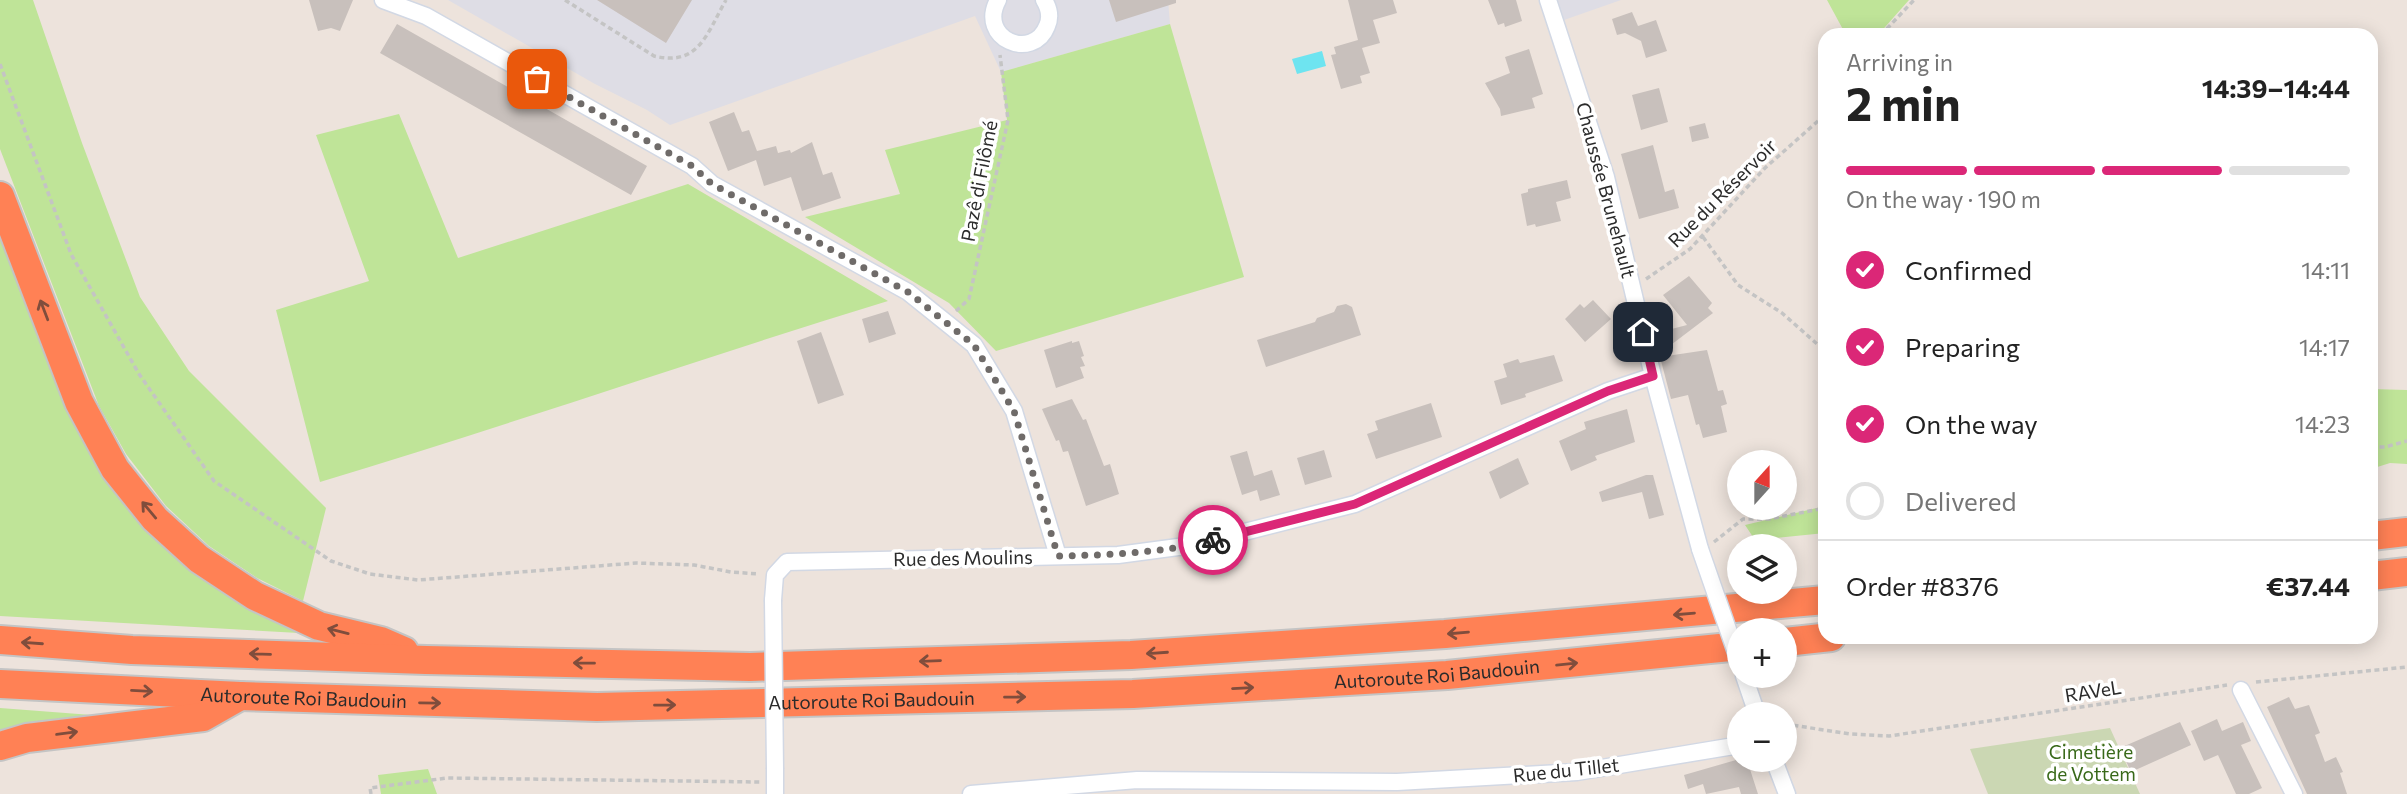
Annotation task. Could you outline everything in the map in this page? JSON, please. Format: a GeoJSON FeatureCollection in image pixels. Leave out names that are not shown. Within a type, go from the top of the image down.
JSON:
{"type":"FeatureCollection","features":[{"type":"Feature","properties":{"kind":"highway"},"geometry":{"type":"LineString","coordinates":[[0,196],[79,402],[115,469],[155,519],[199,559],[255,596],[319,626],[381,641],[426,660]]}},
{"type":"Feature","properties":{"kind":"highway"},"geometry":{"type":"LineString","coordinates":[[2378,535],[2407,532]]}},
{"type":"Feature","properties":{"kind":"highway"},"geometry":{"type":"LineString","coordinates":[[2378,575],[2407,572]]}},
{"type":"Feature","properties":{"kind":"highway","name":"Autoroute Roi Baudouin"},"geometry":{"type":"LineString","coordinates":[[0,640],[132,650],[750,667],[1131,655],[1445,634],[1818,601]]}},
{"type":"Feature","properties":{"kind":"highway"},"geometry":{"type":"LineString","coordinates":[[1797,641],[1818,638]]}},
{"type":"Feature","properties":{"kind":"highway","name":"Autoroute Roi Baudouin"},"geometry":{"type":"LineString","coordinates":[[0,684],[240,696],[597,707],[1132,694],[1447,675],[1727,647]]}},
{"type":"Feature","properties":{"kind":"highway"},"geometry":{"type":"LineString","coordinates":[[0,746],[27,738],[203,717],[240,696]]}},
{"type":"Feature","properties":{"kind":"street"},"geometry":{"type":"LineString","coordinates":[[383,0],[426,16],[692,166],[712,184],[908,292],[974,345],[1014,411],[1058,556]]}},
{"type":"Feature","properties":{"kind":"street"},"geometry":{"type":"LineString","coordinates":[[998,0],[993,16],[1000,34],[1007,41],[1019,44],[1028,44],[1037,39],[1048,23],[1049,13],[1044,0]]}},
{"type":"Feature","properties":{"kind":"street","name":"Chaussée Brunehault"},"geometry":{"type":"LineString","coordinates":[[1548,0],[1606,177],[1653,376],[1699,547],[1727,627]]}},
{"type":"Feature","properties":{"kind":"street","name":"Rue des Moulins"},"geometry":{"type":"LineString","coordinates":[[775,575],[787,562],[1118,555],[1193,545],[1355,504],[1608,391],[1653,376]]}},
{"type":"Feature","properties":{"kind":"street"},"geometry":{"type":"LineString","coordinates":[[775,575],[775,791]]}},
{"type":"Feature","properties":{"kind":"street"},"geometry":{"type":"LineString","coordinates":[[2244,685],[2294,794]]}},
{"type":"Feature","properties":{"kind":"street","name":"Rue du Tillet"},"geometry":{"type":"LineString","coordinates":[[971,794],[1137,787],[1397,782],[1563,773],[1727,747]]}},
{"type":"Feature","properties":{"kind":"street"},"geometry":{"type":"LineString","coordinates":[[1779,772],[1787,794]]}},
{"type":"Feature","properties":{"kind":"path"},"geometry":{"type":"LineString","coordinates":[[565,0],[654,56],[670,60],[694,50],[726,0]]}},
{"type":"Feature","properties":{"kind":"path"},"geometry":{"type":"LineString","coordinates":[[1888,28],[1914,0]]}},
{"type":"Feature","properties":{"kind":"path","name":"Pazê di Filômé"},"geometry":{"type":"LineString","coordinates":[[945,322],[969,299],[1007,120],[1000,34]]}},
{"type":"Feature","properties":{"kind":"path"},"geometry":{"type":"LineString","coordinates":[[0,64],[71,254],[139,374],[214,481],[331,561],[370,574],[418,580],[636,563],[694,565],[731,572],[775,575]]}},
{"type":"Feature","properties":{"kind":"path","name":"Rue du Réservoir"},"geometry":{"type":"LineString","coordinates":[[1633,288],[1690,249],[1765,168],[1818,121]]}},
{"type":"Feature","properties":{"kind":"path"},"geometry":{"type":"LineString","coordinates":[[1703,237],[1738,285],[1782,313],[1818,345]]}},
{"type":"Feature","properties":{"kind":"path"},"geometry":{"type":"LineString","coordinates":[[2378,447],[2407,441]]}},
{"type":"Feature","properties":{"kind":"path"},"geometry":{"type":"LineString","coordinates":[[1699,547],[1715,541],[1743,519],[1769,519],[1818,509]]}},
{"type":"Feature","properties":{"kind":"path","name":"RAVeL"},"geometry":{"type":"LineString","coordinates":[[1797,726],[1850,734],[1889,736],[2244,685],[2407,667]]}},
{"type":"Feature","properties":{"kind":"path"},"geometry":{"type":"LineString","coordinates":[[371,794],[370,788],[447,778],[756,780],[775,791]]}},
{"type":"Feature","properties":{"kind":"shaded area"},"geometry":{"type":"Polygon","coordinates":[[[448,0],[1168,0],[1170,24],[1001,72],[975,16],[670,125],[448,0]]]}},
{"type":"Feature","properties":{"kind":"shaded area"},"geometry":{"type":"Polygon","coordinates":[[[1556,0],[1621,0],[1564,20],[1556,0]]]}},
{"type":"Feature","properties":{"kind":"green space"},"geometry":{"type":"Polygon","coordinates":[[[0,0],[33,0],[82,143],[140,297],[189,371],[326,508],[303,601],[257,578],[209,546],[166,506],[126,454],[99,406],[0,149],[0,0]]]}},
{"type":"Feature","properties":{"kind":"green space"},"geometry":{"type":"Polygon","coordinates":[[[1827,0],[1909,0],[1884,28],[1842,28],[1827,0]]]}},
{"type":"Feature","properties":{"kind":"green space"},"geometry":{"type":"Polygon","coordinates":[[[1170,24],[1244,277],[996,351],[949,303],[805,217],[900,194],[885,150],[1007,120],[1001,72],[1170,24]]]}},
{"type":"Feature","properties":{"kind":"green space"},"geometry":{"type":"Polygon","coordinates":[[[399,114],[458,258],[688,184],[888,301],[320,482],[276,310],[369,281],[316,135],[399,114]]]}},
{"type":"Feature","properties":{"kind":"green space"},"geometry":{"type":"Polygon","coordinates":[[[0,217],[110,473],[295,626],[299,633],[0,616],[0,217]]]}},
{"type":"Feature","properties":{"kind":"green space"},"geometry":{"type":"Polygon","coordinates":[[[2378,389],[2407,390],[2407,464],[2390,463],[2378,467],[2378,389]]]}},
{"type":"Feature","properties":{"kind":"green space"},"geometry":{"type":"Polygon","coordinates":[[[1818,508],[1818,534],[1751,534],[1745,525],[1766,520],[1797,520],[1797,513],[1818,508]]]}},
{"type":"Feature","properties":{"kind":"green space"},"geometry":{"type":"Polygon","coordinates":[[[0,708],[118,717],[0,736],[0,708]]]}},
{"type":"Feature","properties":{"kind":"green space","name":"Cimetière de Vottem"},"geometry":{"type":"Polygon","coordinates":[[[2110,728],[2140,794],[1988,794],[1970,749],[2110,728]]]}},
{"type":"Feature","properties":{"kind":"green space"},"geometry":{"type":"Polygon","coordinates":[[[428,769],[437,794],[381,794],[378,775],[428,769]]]}},
{"type":"Feature","properties":{"kind":"water"},"geometry":{"type":"Polygon","coordinates":[[[1322,51],[1326,66],[1297,74],[1292,59],[1322,51]]]}},
{"type":"Feature","properties":{"kind":"building"},"geometry":{"type":"Polygon","coordinates":[[[309,0],[353,0],[340,31],[331,28],[318,31],[309,0]]]}},
{"type":"Feature","properties":{"kind":"building"},"geometry":{"type":"Polygon","coordinates":[[[597,0],[692,0],[666,43],[597,0]]]}},
{"type":"Feature","properties":{"kind":"building"},"geometry":{"type":"Polygon","coordinates":[[[1109,0],[1176,0],[1176,3],[1116,22],[1109,0]]]}},
{"type":"Feature","properties":{"kind":"building"},"geometry":{"type":"Polygon","coordinates":[[[1348,0],[1393,0],[1397,13],[1373,20],[1380,43],[1362,48],[1370,73],[1360,76],[1362,83],[1341,89],[1331,55],[1336,54],[1334,47],[1358,40],[1348,0]]]}},
{"type":"Feature","properties":{"kind":"building"},"geometry":{"type":"Polygon","coordinates":[[[1488,0],[1516,0],[1522,21],[1505,27],[1504,23],[1498,25],[1488,0]]]}},
{"type":"Feature","properties":{"kind":"building"},"geometry":{"type":"Polygon","coordinates":[[[1632,12],[1638,26],[1656,20],[1667,51],[1646,58],[1641,41],[1625,33],[1617,35],[1612,19],[1632,12]]]}},
{"type":"Feature","properties":{"kind":"building"},"geometry":{"type":"Polygon","coordinates":[[[397,24],[647,166],[631,195],[380,53],[397,24]]]}},
{"type":"Feature","properties":{"kind":"building"},"geometry":{"type":"Polygon","coordinates":[[[1529,49],[1543,94],[1532,98],[1535,108],[1501,116],[1500,109],[1485,83],[1510,73],[1505,57],[1529,49]]]}},
{"type":"Feature","properties":{"kind":"building"},"geometry":{"type":"Polygon","coordinates":[[[1659,88],[1668,122],[1641,130],[1632,95],[1659,88]]]}},
{"type":"Feature","properties":{"kind":"building"},"geometry":{"type":"Polygon","coordinates":[[[734,112],[742,132],[749,130],[757,151],[776,146],[778,153],[790,150],[791,153],[812,142],[823,175],[832,172],[841,198],[802,211],[791,177],[764,186],[756,160],[728,171],[709,122],[734,112]]]}},
{"type":"Feature","properties":{"kind":"building"},"geometry":{"type":"Polygon","coordinates":[[[1705,123],[1709,138],[1692,142],[1689,127],[1705,123]]]}},
{"type":"Feature","properties":{"kind":"building"},"geometry":{"type":"Polygon","coordinates":[[[1653,145],[1665,192],[1674,189],[1679,208],[1639,219],[1621,154],[1653,145]]]}},
{"type":"Feature","properties":{"kind":"building"},"geometry":{"type":"Polygon","coordinates":[[[1567,180],[1571,198],[1556,202],[1561,221],[1536,227],[1535,224],[1527,226],[1521,194],[1528,192],[1528,189],[1567,180]]]}},
{"type":"Feature","properties":{"kind":"building"},"geometry":{"type":"Polygon","coordinates":[[[1689,276],[1712,303],[1708,308],[1713,313],[1659,354],[1656,333],[1687,325],[1663,295],[1689,276]]]}},
{"type":"Feature","properties":{"kind":"building"},"geometry":{"type":"Polygon","coordinates":[[[1593,300],[1611,319],[1585,342],[1565,319],[1580,304],[1584,308],[1593,300]]]}},
{"type":"Feature","properties":{"kind":"building"},"geometry":{"type":"Polygon","coordinates":[[[1346,304],[1352,307],[1361,335],[1266,367],[1257,340],[1315,322],[1317,318],[1334,312],[1337,306],[1346,304]]]}},
{"type":"Feature","properties":{"kind":"building"},"geometry":{"type":"Polygon","coordinates":[[[888,311],[896,334],[869,343],[862,319],[888,311]]]}},
{"type":"Feature","properties":{"kind":"building"},"geometry":{"type":"Polygon","coordinates":[[[821,332],[844,395],[818,404],[797,341],[821,332]]]}},
{"type":"Feature","properties":{"kind":"building"},"geometry":{"type":"Polygon","coordinates":[[[1079,341],[1084,356],[1081,357],[1085,366],[1080,367],[1084,378],[1056,388],[1044,350],[1079,341]]]}},
{"type":"Feature","properties":{"kind":"building"},"geometry":{"type":"Polygon","coordinates":[[[1707,350],[1718,391],[1723,390],[1727,404],[1721,406],[1727,432],[1703,438],[1699,424],[1696,425],[1688,395],[1671,399],[1660,357],[1707,350]]]}},
{"type":"Feature","properties":{"kind":"building"},"geometry":{"type":"Polygon","coordinates":[[[1554,355],[1563,381],[1501,405],[1494,381],[1507,377],[1503,364],[1518,359],[1520,363],[1554,355]]]}},
{"type":"Feature","properties":{"kind":"building"},"geometry":{"type":"Polygon","coordinates":[[[1072,399],[1083,420],[1086,419],[1104,466],[1110,464],[1119,494],[1086,506],[1068,451],[1063,452],[1059,440],[1056,441],[1042,409],[1072,399]]]}},
{"type":"Feature","properties":{"kind":"building"},"geometry":{"type":"Polygon","coordinates":[[[1431,403],[1442,437],[1376,459],[1367,434],[1378,430],[1375,421],[1431,403]]]}},
{"type":"Feature","properties":{"kind":"building"},"geometry":{"type":"Polygon","coordinates":[[[1627,409],[1635,442],[1595,456],[1597,460],[1571,471],[1559,441],[1586,429],[1584,422],[1627,409]]]}},
{"type":"Feature","properties":{"kind":"building"},"geometry":{"type":"Polygon","coordinates":[[[1324,450],[1332,477],[1305,485],[1297,458],[1324,450]]]}},
{"type":"Feature","properties":{"kind":"building"},"geometry":{"type":"Polygon","coordinates":[[[1247,451],[1254,476],[1272,470],[1280,495],[1260,501],[1257,490],[1242,495],[1230,456],[1247,451]]]}},
{"type":"Feature","properties":{"kind":"building"},"geometry":{"type":"Polygon","coordinates":[[[1518,458],[1529,484],[1500,499],[1489,472],[1518,458]]]}},
{"type":"Feature","properties":{"kind":"building"},"geometry":{"type":"Polygon","coordinates":[[[1646,475],[1653,475],[1664,515],[1649,519],[1642,492],[1602,502],[1599,492],[1646,475]]]}},
{"type":"Feature","properties":{"kind":"building"},"geometry":{"type":"Polygon","coordinates":[[[2289,697],[2295,709],[2309,705],[2320,733],[2315,735],[2325,762],[2336,757],[2343,772],[2340,773],[2347,794],[2307,794],[2267,707],[2289,697]]]}},
{"type":"Feature","properties":{"kind":"building"},"geometry":{"type":"Polygon","coordinates":[[[2217,719],[2222,731],[2243,722],[2251,741],[2241,745],[2262,788],[2249,794],[2236,794],[2218,755],[2204,761],[2191,731],[2217,719]]]}},
{"type":"Feature","properties":{"kind":"building"},"geometry":{"type":"Polygon","coordinates":[[[2180,722],[2191,745],[2131,772],[2120,748],[2180,722]]]}},
{"type":"Feature","properties":{"kind":"building"},"geometry":{"type":"Polygon","coordinates":[[[1727,763],[1727,772],[1751,772],[1758,794],[1741,794],[1739,787],[1706,794],[1703,784],[1688,789],[1684,775],[1727,763]]]}},
{"type":"Feature","properties":{"kind":"way so far"},"geometry":{"type":"LineString","coordinates":[[537,79],[692,166],[712,184],[908,292],[974,345],[1014,411],[1058,556],[1118,555],[1213,540]]}},
{"type":"Feature","properties":{"kind":"route"},"geometry":{"type":"LineString","coordinates":[[1213,540],[1355,504],[1608,391],[1653,376],[1643,332]]}}]}
